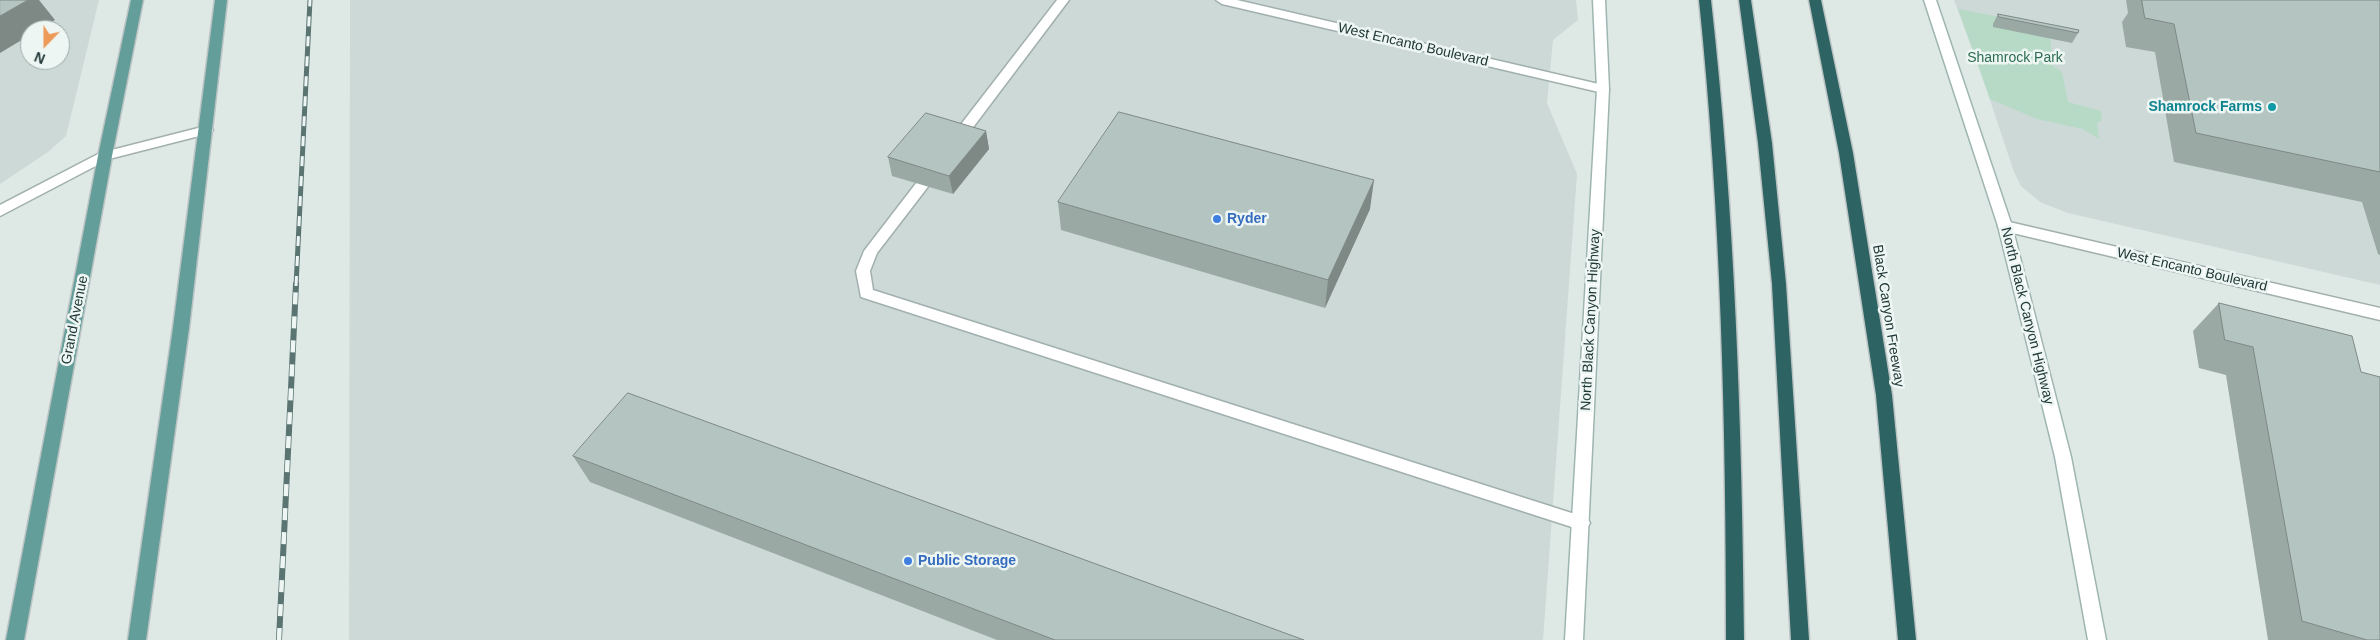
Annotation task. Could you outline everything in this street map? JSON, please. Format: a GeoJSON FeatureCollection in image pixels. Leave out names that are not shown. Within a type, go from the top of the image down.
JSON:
{"type":"FeatureCollection","features":[{"type":"Feature","properties":{"kind":"highway"},"geometry":{"type":"LineString","coordinates":[[1705,0],[1722,186],[1731,348],[1735,640]]}},
{"type":"Feature","properties":{"kind":"highway"},"geometry":{"type":"LineString","coordinates":[[1745,0],[1766,142],[1779,284],[1800,640]]}},
{"type":"Feature","properties":{"kind":"highway","name":"Black Canyon Freeway"},"geometry":{"type":"LineString","coordinates":[[1815,0],[1846,152],[1884,395],[1907,640]]}},
{"type":"Feature","properties":{"kind":"main road","name":"Grand Avenue"},"geometry":{"type":"LineString","coordinates":[[15,640],[137,0]]}},
{"type":"Feature","properties":{"kind":"main road"},"geometry":{"type":"LineString","coordinates":[[137,640],[206,130],[221,0]]}},
{"type":"Feature","properties":{"kind":"main road"},"geometry":{"type":"LineString","coordinates":[[957,139],[1063,0]]}},
{"type":"Feature","properties":{"kind":"main road","name":"West Encanto Boulevard"},"geometry":{"type":"LineString","coordinates":[[1222,0],[1603,90]]}},
{"type":"Feature","properties":{"kind":"main road","name":"North Black Canyon Highway"},"geometry":{"type":"LineString","coordinates":[[1574,640],[1603,90],[1599,0]]}},
{"type":"Feature","properties":{"kind":"main road","name":"North Black Canyon Highway"},"geometry":{"type":"LineString","coordinates":[[1930,0],[2005,226],[2063,457],[2097,640]]}},
{"type":"Feature","properties":{"kind":"main road"},"geometry":{"type":"LineString","coordinates":[[0,211],[106,156],[206,130]]}},
{"type":"Feature","properties":{"kind":"main road"},"geometry":{"type":"LineString","coordinates":[[922,185],[871,251],[863,270],[866,293],[1119,376],[1581,523]]}},
{"type":"Feature","properties":{"kind":"main road","name":"West Encanto Boulevard"},"geometry":{"type":"LineString","coordinates":[[2005,226],[2380,314]]}},
{"type":"Feature","properties":{"kind":"shaded area"},"geometry":{"type":"Polygon","coordinates":[[[8,0],[99,0],[66,136],[48,152],[0,184],[0,4],[8,0]]]}},
{"type":"Feature","properties":{"kind":"shaded area"},"geometry":{"type":"Polygon","coordinates":[[[350,0],[1576,0],[1578,20],[1553,40],[1547,103],[1577,174],[1543,640],[349,640],[350,0]]]}},
{"type":"Feature","properties":{"kind":"shaded area"},"geometry":{"type":"Polygon","coordinates":[[[1954,0],[2380,0],[2380,285],[2068,213],[2040,202],[2021,186],[2014,172],[1978,64],[1954,0]]]}},
{"type":"Feature","properties":{"kind":"green space","name":"Shamrock Park"},"geometry":{"type":"Polygon","coordinates":[[[1958,9],[2049,26],[2053,66],[2062,72],[2068,102],[2101,111],[2102,120],[2097,123],[2099,139],[2083,129],[2037,119],[1990,99],[1958,9]]]}},
{"type":"Feature","properties":{"kind":"building"},"geometry":{"type":"Polygon","coordinates":[[[0,0],[28,0],[0,16],[0,0]]]}},
{"type":"Feature","properties":{"kind":"building","name":"Shamrock Farms"},"geometry":{"type":"Polygon","coordinates":[[[2142,0],[2380,0],[2380,172],[2196,133],[2174,24],[2145,18],[2142,0]]]}},
{"type":"Feature","properties":{"kind":"building"},"geometry":{"type":"Polygon","coordinates":[[[1998,14],[2079,30],[2078,33],[1999,17],[1998,14]]]}},
{"type":"Feature","properties":{"kind":"building","name":"Ryder"},"geometry":{"type":"Polygon","coordinates":[[[1119,112],[1374,180],[1328,280],[1058,202],[1119,112]]]}},
{"type":"Feature","properties":{"kind":"building"},"geometry":{"type":"Polygon","coordinates":[[[926,113],[986,131],[949,176],[888,157],[926,113]]]}},
{"type":"Feature","properties":{"kind":"building"},"geometry":{"type":"Polygon","coordinates":[[[2219,303],[2352,336],[2361,372],[2380,377],[2380,640],[2367,640],[2302,621],[2253,347],[2225,340],[2219,303]]]}},
{"type":"Feature","properties":{"kind":"building","name":"Public Storage"},"geometry":{"type":"Polygon","coordinates":[[[628,393],[1304,640],[1055,640],[573,456],[628,393]]]}},
{"type":"Feature","properties":{"kind":"railway"},"geometry":{"type":"LineString","coordinates":[[296,286],[310,0]]}},
{"type":"Feature","properties":{"kind":"railway"},"geometry":{"type":"LineString","coordinates":[[279,640],[296,284]]}},
{"type":"Feature","properties":{"kind":"place","name":"Shamrock Farms"},"geometry":{"type":"Point","coordinates":[2272,107]}},
{"type":"Feature","properties":{"kind":"place","name":"Ryder"},"geometry":{"type":"Point","coordinates":[1217,219]}},
{"type":"Feature","properties":{"kind":"place","name":"Public Storage"},"geometry":{"type":"Point","coordinates":[908,561]}}]}
